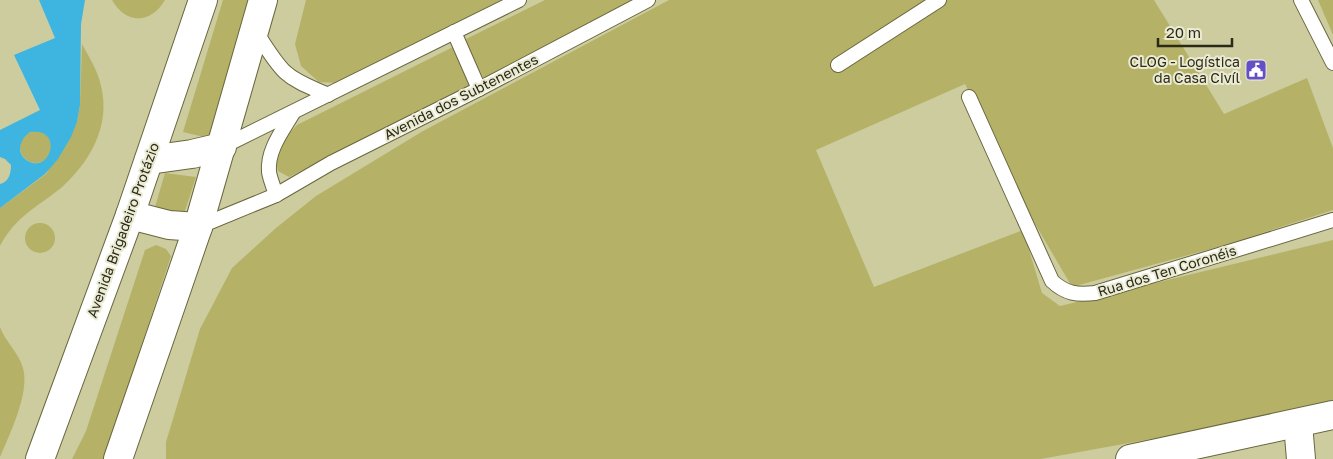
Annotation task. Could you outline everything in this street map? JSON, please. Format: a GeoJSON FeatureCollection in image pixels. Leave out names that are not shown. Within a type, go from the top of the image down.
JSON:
{"type":"FeatureCollection","features":[{"type":"Feature","properties":{"kind":"main road","name":"Avenida Brigadeiro Protázio"},"geometry":{"type":"LineString","coordinates":[[40,459],[130,216],[203,0]]}},
{"type":"Feature","properties":{"kind":"main road"},"geometry":{"type":"LineString","coordinates":[[118,459],[198,227],[263,0]]}},
{"type":"Feature","properties":{"kind":"main road"},"geometry":{"type":"LineString","coordinates":[[148,160],[192,154],[222,147]]}},
{"type":"Feature","properties":{"kind":"main road"},"geometry":{"type":"LineString","coordinates":[[130,216],[170,225],[198,227]]}},
{"type":"Feature","properties":{"kind":"main road"},"geometry":{"type":"LineString","coordinates":[[1130,459],[1333,415]]}},
{"type":"Feature","properties":{"kind":"main road"},"geometry":{"type":"LineString","coordinates":[[1298,424],[1301,459]]}},
{"type":"Feature","properties":{"kind":"main road"},"geometry":{"type":"LineString","coordinates":[[129,425],[141,459]]}},
{"type":"Feature","properties":{"kind":"lane"},"geometry":{"type":"LineString","coordinates":[[222,147],[519,0]]}},
{"type":"Feature","properties":{"kind":"lane","name":"Avenida dos Subtenentes"},"geometry":{"type":"LineString","coordinates":[[198,227],[276,195],[331,163],[648,0]]}},
{"type":"Feature","properties":{"kind":"lane"},"geometry":{"type":"LineString","coordinates":[[838,65],[939,0]]}},
{"type":"Feature","properties":{"kind":"lane"},"geometry":{"type":"LineString","coordinates":[[1301,0],[1333,63]]}},
{"type":"Feature","properties":{"kind":"lane"},"geometry":{"type":"LineString","coordinates":[[255,30],[286,73],[328,95]]}},
{"type":"Feature","properties":{"kind":"lane"},"geometry":{"type":"LineString","coordinates":[[454,32],[478,89]]}},
{"type":"Feature","properties":{"kind":"lane","name":"Rua dos Ten Coronéis"},"geometry":{"type":"LineString","coordinates":[[969,97],[1052,281],[1067,292],[1080,294],[1095,293],[1333,220]]}},
{"type":"Feature","properties":{"kind":"lane"},"geometry":{"type":"LineString","coordinates":[[276,195],[269,173],[269,158],[293,112]]}},
{"type":"Feature","properties":{"kind":"shaded area"},"geometry":{"type":"Polygon","coordinates":[[[112,0],[165,0],[153,14],[138,18],[124,14],[112,0]]]}},
{"type":"Feature","properties":{"kind":"shaded area"},"geometry":{"type":"Polygon","coordinates":[[[223,0],[252,0],[208,138],[183,132],[223,0]]]}},
{"type":"Feature","properties":{"kind":"shaded area"},"geometry":{"type":"Polygon","coordinates":[[[306,0],[501,0],[336,83],[319,82],[301,66],[295,44],[306,0]]]}},
{"type":"Feature","properties":{"kind":"shaded area"},"geometry":{"type":"Polygon","coordinates":[[[545,0],[634,0],[484,79],[464,40],[545,0]]]}},
{"type":"Feature","properties":{"kind":"shaded area"},"geometry":{"type":"Polygon","coordinates":[[[669,0],[1154,0],[1224,114],[1307,78],[1333,148],[1333,210],[1225,245],[1072,287],[1034,222],[965,84],[816,150],[874,287],[1023,230],[1042,293],[1060,306],[1333,240],[1333,406],[1041,459],[166,459],[166,442],[200,329],[232,268],[276,228],[316,196],[423,131],[669,0]]]}},
{"type":"Feature","properties":{"kind":"shaded area"},"geometry":{"type":"Polygon","coordinates":[[[1318,0],[1333,0],[1333,35],[1318,0]]]}},
{"type":"Feature","properties":{"kind":"shaded area"},"geometry":{"type":"Polygon","coordinates":[[[82,44],[98,75],[101,86],[103,115],[96,142],[81,167],[71,178],[20,220],[0,246],[0,208],[46,174],[77,122],[80,105],[82,44]]]}},
{"type":"Feature","properties":{"kind":"shaded area"},"geometry":{"type":"Polygon","coordinates":[[[453,47],[471,87],[289,177],[278,171],[275,157],[285,138],[297,125],[453,47]]]}},
{"type":"Feature","properties":{"kind":"shaded area"},"geometry":{"type":"Polygon","coordinates":[[[36,131],[47,136],[52,147],[47,158],[36,163],[25,158],[20,147],[25,136],[36,131]]]}},
{"type":"Feature","properties":{"kind":"shaded area"},"geometry":{"type":"Polygon","coordinates":[[[165,173],[196,177],[184,214],[155,207],[165,173]]]}},
{"type":"Feature","properties":{"kind":"shaded area"},"geometry":{"type":"Polygon","coordinates":[[[40,223],[51,227],[55,238],[51,249],[40,253],[29,249],[25,238],[29,227],[40,223]]]}},
{"type":"Feature","properties":{"kind":"shaded area"},"geometry":{"type":"Polygon","coordinates":[[[156,245],[166,249],[171,256],[104,459],[72,459],[86,431],[145,250],[156,245]]]}},
{"type":"Feature","properties":{"kind":"shaded area"},"geometry":{"type":"Polygon","coordinates":[[[0,327],[23,368],[24,389],[18,413],[0,457],[0,327]]]}},
{"type":"Feature","properties":{"kind":"water"},"geometry":{"type":"Polygon","coordinates":[[[39,0],[85,0],[81,24],[80,105],[77,122],[71,137],[58,159],[45,174],[0,208],[0,184],[9,177],[11,165],[0,157],[0,130],[40,110],[14,55],[55,38],[39,0]],[[30,132],[20,146],[21,154],[28,161],[36,163],[43,161],[48,156],[50,142],[47,136],[41,132],[30,132]]]}},
{"type":"Feature","properties":{"kind":"place","name":"CLOG - Logística da Casa Civíl"},"geometry":{"type":"Point","coordinates":[1256,70]}}]}
